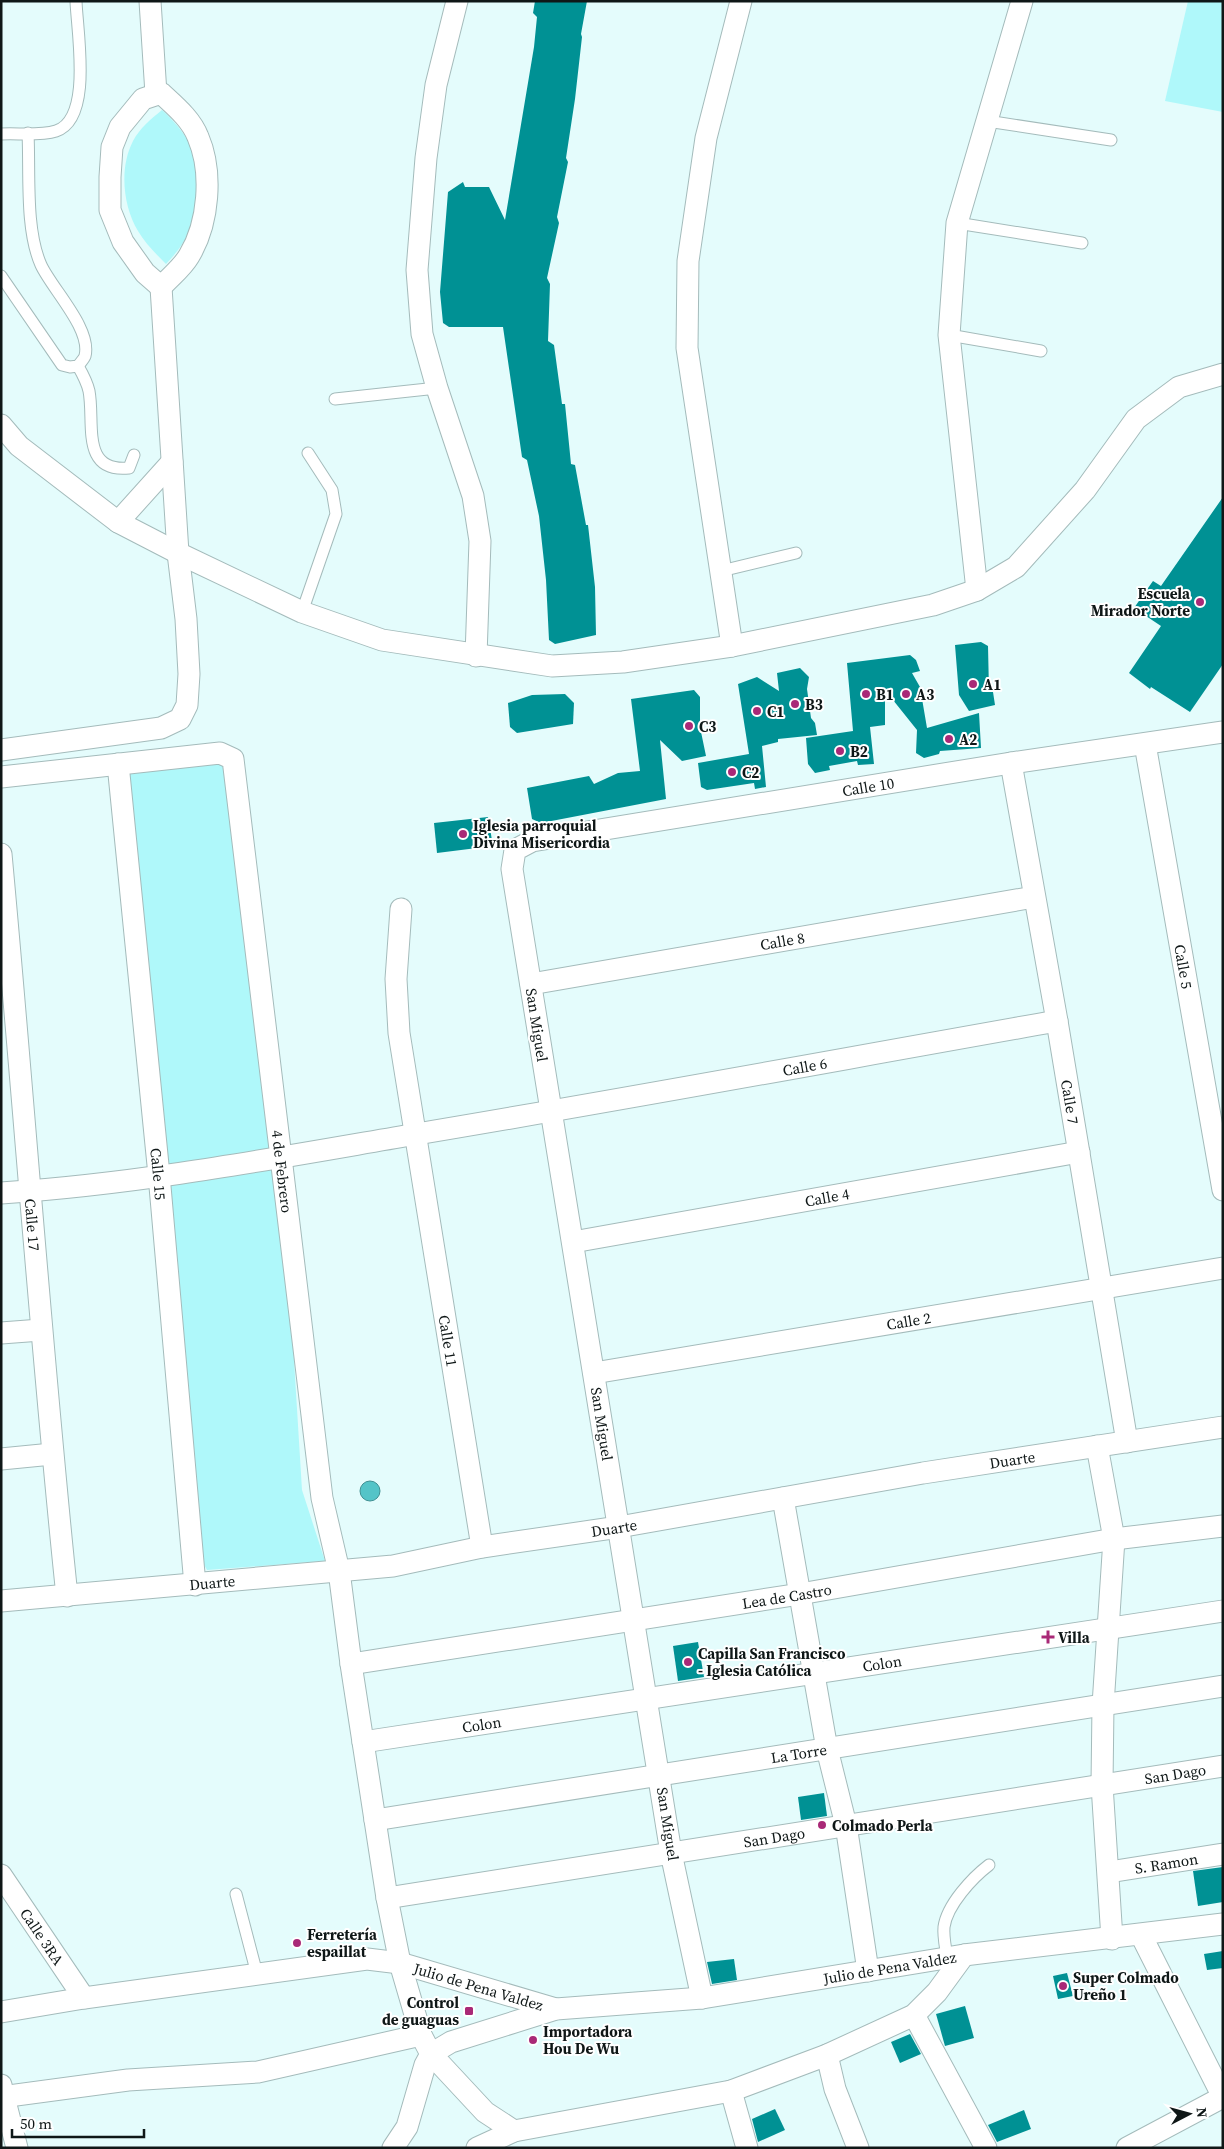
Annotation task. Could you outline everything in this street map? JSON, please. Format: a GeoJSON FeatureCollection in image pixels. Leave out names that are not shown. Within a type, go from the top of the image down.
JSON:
{"type":"FeatureCollection","features":[{"type":"Feature","properties":{"kind":"street"},"geometry":{"type":"LineString","coordinates":[[150,1],[156,94]]}},
{"type":"Feature","properties":{"kind":"street"},"geometry":{"type":"LineString","coordinates":[[457,1],[436,85],[426,158],[417,270],[422,334],[437,388],[473,496],[480,541],[476,656]]}},
{"type":"Feature","properties":{"kind":"street"},"geometry":{"type":"LineString","coordinates":[[732,646],[686,348],[688,261],[706,138],[741,1]]}},
{"type":"Feature","properties":{"kind":"street"},"geometry":{"type":"LineString","coordinates":[[977,590],[949,335],[957,223],[1022,1]]}},
{"type":"Feature","properties":{"kind":"street"},"geometry":{"type":"LineString","coordinates":[[1,750],[161,728],[180,719],[187,705],[189,674],[186,620],[178,554],[161,288],[145,272],[122,242],[110,210],[112,147],[120,128],[144,99],[162,93],[186,116],[198,137],[204,161],[207,206],[189,257],[161,288]]}},
{"type":"Feature","properties":{"kind":"street"},"geometry":{"type":"LineString","coordinates":[[1,425],[19,446],[118,522],[178,554],[302,612],[382,640],[476,656],[552,666],[623,662],[732,646],[933,605],[977,590],[1016,567],[1085,490],[1136,419],[1178,387],[1223,374]]}},
{"type":"Feature","properties":{"kind":"street"},"geometry":{"type":"LineString","coordinates":[[118,522],[172,462]]}},
{"type":"Feature","properties":{"kind":"street","name":"Calle 10"},"geometry":{"type":"LineString","coordinates":[[515,850],[532,841],[1011,763],[1223,732]]}},
{"type":"Feature","properties":{"kind":"street","name":"Calle 5"},"geometry":{"type":"LineString","coordinates":[[1144,744],[1223,1190]]}},
{"type":"Feature","properties":{"kind":"street","name":"4 de Febrero"},"geometry":{"type":"LineString","coordinates":[[118,764],[220,753],[233,758],[322,1498],[339,1571],[351,1664],[387,1898],[400,1964],[421,2035],[431,2054],[485,2112],[514,2131]]}},
{"type":"Feature","properties":{"kind":"street","name":"Calle 7"},"geometry":{"type":"LineString","coordinates":[[1011,763],[1103,1287],[1127,1442]]}},
{"type":"Feature","properties":{"kind":"street"},"geometry":{"type":"LineString","coordinates":[[1,777],[118,764]]}},
{"type":"Feature","properties":{"kind":"street","name":"Calle 15"},"geometry":{"type":"LineString","coordinates":[[118,764],[159,1175],[195,1585]]}},
{"type":"Feature","properties":{"kind":"street","name":"San Miguel"},"geometry":{"type":"LineString","coordinates":[[515,850],[512,869],[660,1775],[671,1853],[702,1998]]}},
{"type":"Feature","properties":{"kind":"street","name":"Calle 17"},"geometry":{"type":"LineString","coordinates":[[1,854],[32,1191],[41,1330],[52,1454],[67,1596]]}},
{"type":"Feature","properties":{"kind":"street","name":"Calle 8"},"geometry":{"type":"LineString","coordinates":[[531,984],[1034,897]]}},
{"type":"Feature","properties":{"kind":"street","name":"Calle 11"},"geometry":{"type":"LineString","coordinates":[[401,909],[396,979],[399,1034],[482,1547]]}},
{"type":"Feature","properties":{"kind":"street","name":"Calle 6"},"geometry":{"type":"LineString","coordinates":[[1,1193],[32,1191],[159,1175],[281,1157],[551,1112],[1057,1021]]}},
{"type":"Feature","properties":{"kind":"street","name":"Calle 4"},"geometry":{"type":"LineString","coordinates":[[573,1242],[1079,1152]]}},
{"type":"Feature","properties":{"kind":"street","name":"Calle 2"},"geometry":{"type":"LineString","coordinates":[[594,1373],[1223,1268]]}},
{"type":"Feature","properties":{"kind":"street"},"geometry":{"type":"LineString","coordinates":[[1,1333],[41,1330]]}},
{"type":"Feature","properties":{"kind":"street","name":"Duarte"},"geometry":{"type":"LineString","coordinates":[[1,1601],[393,1566],[482,1547],[619,1527],[923,1473],[1223,1427]]}},
{"type":"Feature","properties":{"kind":"street"},"geometry":{"type":"LineString","coordinates":[[1097,1446],[1114,1539],[1110,1628],[1103,1705],[1102,1785],[1112,1939]]}},
{"type":"Feature","properties":{"kind":"street"},"geometry":{"type":"LineString","coordinates":[[1,1459],[52,1454]]}},
{"type":"Feature","properties":{"kind":"street"},"geometry":{"type":"LineString","coordinates":[[783,1498],[827,1749],[846,1825],[868,1971]]}},
{"type":"Feature","properties":{"kind":"street","name":"Lea de Castro"},"geometry":{"type":"LineString","coordinates":[[351,1664],[800,1594],[1114,1539],[1223,1526]]}},
{"type":"Feature","properties":{"kind":"street","name":"Colon"},"geometry":{"type":"LineString","coordinates":[[363,1742],[1223,1610]]}},
{"type":"Feature","properties":{"kind":"street","name":"La Torre"},"geometry":{"type":"LineString","coordinates":[[375,1820],[1223,1686]]}},
{"type":"Feature","properties":{"kind":"street","name":"San Dago"},"geometry":{"type":"LineString","coordinates":[[387,1898],[1223,1766]]}},
{"type":"Feature","properties":{"kind":"street","name":"S. Ramon"},"geometry":{"type":"LineString","coordinates":[[1109,1872],[1223,1854]]}},
{"type":"Feature","properties":{"kind":"street","name":"Calle 3RA"},"geometry":{"type":"LineString","coordinates":[[1,1875],[84,1998]]}},
{"type":"Feature","properties":{"kind":"street","name":"Julio de Pena Valdez"},"geometry":{"type":"LineString","coordinates":[[431,2054],[451,2042],[556,2010],[702,1998],[955,1957],[1223,1924]]}},
{"type":"Feature","properties":{"kind":"street"},"geometry":{"type":"LineString","coordinates":[[1127,2148],[1223,2097],[1142,1935]]}},
{"type":"Feature","properties":{"kind":"street"},"geometry":{"type":"LineString","coordinates":[[477,2148],[514,2131],[731,2091],[827,2055],[914,2015],[937,1992],[955,1957]]}},
{"type":"Feature","properties":{"kind":"street","name":"Julio de Pena Valdez"},"geometry":{"type":"LineString","coordinates":[[1,2012],[84,1998],[367,1959],[400,1964],[556,2010]]}},
{"type":"Feature","properties":{"kind":"street"},"geometry":{"type":"LineString","coordinates":[[914,2015],[986,2148]]}},
{"type":"Feature","properties":{"kind":"street"},"geometry":{"type":"LineString","coordinates":[[17,2148],[2,2093],[128,2080],[258,2072],[421,2035]]}},
{"type":"Feature","properties":{"kind":"street"},"geometry":{"type":"LineString","coordinates":[[393,2148],[407,2127],[425,2066],[431,2054]]}},
{"type":"Feature","properties":{"kind":"street"},"geometry":{"type":"LineString","coordinates":[[827,2055],[835,2090],[858,2148]]}},
{"type":"Feature","properties":{"kind":"street"},"geometry":{"type":"LineString","coordinates":[[731,2091],[747,2148]]}},
{"type":"Feature","properties":{"kind":"lane"},"geometry":{"type":"LineString","coordinates":[[1,134],[55,131],[68,125],[76,110],[80,85],[76,1]]}},
{"type":"Feature","properties":{"kind":"lane"},"geometry":{"type":"LineString","coordinates":[[987,120],[1111,140]]}},
{"type":"Feature","properties":{"kind":"lane"},"geometry":{"type":"LineString","coordinates":[[1,276],[62,365],[70,368],[78,366],[85,356],[85,343],[79,326],[41,265],[32,229],[28,133]]}},
{"type":"Feature","properties":{"kind":"lane"},"geometry":{"type":"LineString","coordinates":[[957,223],[1082,243]]}},
{"type":"Feature","properties":{"kind":"lane"},"geometry":{"type":"LineString","coordinates":[[949,335],[1040,351]]}},
{"type":"Feature","properties":{"kind":"lane"},"geometry":{"type":"LineString","coordinates":[[78,366],[89,390],[92,444],[99,460],[114,469],[129,468],[134,455]]}},
{"type":"Feature","properties":{"kind":"lane"},"geometry":{"type":"LineString","coordinates":[[335,399],[437,388]]}},
{"type":"Feature","properties":{"kind":"lane"},"geometry":{"type":"LineString","coordinates":[[302,612],[336,514],[332,490],[308,453]]}},
{"type":"Feature","properties":{"kind":"lane"},"geometry":{"type":"LineString","coordinates":[[721,571],[796,553]]}},
{"type":"Feature","properties":{"kind":"lane"},"geometry":{"type":"LineString","coordinates":[[955,1957],[944,1928],[946,1920],[961,1893],[973,1878],[989,1865]]}},
{"type":"Feature","properties":{"kind":"lane"},"geometry":{"type":"LineString","coordinates":[[236,1894],[257,1974]]}},
{"type":"Feature","properties":{"kind":"shaded area"},"geometry":{"type":"Polygon","coordinates":[[[1188,1],[1223,1],[1223,112],[1165,101],[1188,1]]]}},
{"type":"Feature","properties":{"kind":"shaded area"},"geometry":{"type":"Polygon","coordinates":[[[162,110],[182,132],[189,143],[195,155],[199,181],[195,210],[188,233],[182,245],[166,264],[147,244],[133,221],[126,199],[124,175],[133,141],[142,128],[162,110]]]}},
{"type":"Feature","properties":{"kind":"shaded area"},"geometry":{"type":"Polygon","coordinates":[[[201,755],[235,771],[276,1158],[159,1175],[119,771],[201,755]]]}},
{"type":"Feature","properties":{"kind":"shaded area"},"geometry":{"type":"Polygon","coordinates":[[[282,1165],[302,1490],[325,1561],[207,1570],[191,1541],[159,1185],[282,1165]]]}},
{"type":"Feature","properties":{"kind":"shaded area"},"geometry":{"type":"Polygon","coordinates":[[[370,1481],[377,1484],[380,1491],[377,1498],[370,1501],[363,1498],[360,1491],[363,1484],[370,1481]]]}},
{"type":"Feature","properties":{"kind":"building"},"geometry":{"type":"Polygon","coordinates":[[[535,1],[587,1],[581,34],[575,99],[566,158],[568,162],[557,217],[559,223],[547,278],[550,284],[548,341],[554,345],[562,404],[565,404],[571,464],[575,465],[586,525],[588,525],[595,587],[596,635],[555,644],[549,640],[546,580],[539,516],[527,460],[522,457],[503,327],[449,327],[443,323],[440,292],[448,192],[463,182],[465,187],[489,187],[505,220],[534,47],[537,17],[533,13],[535,1]]]}},
{"type":"Feature","properties":{"kind":"building","name":"Escuela Mirador Norte"},"geometry":{"type":"Polygon","coordinates":[[[1223,497],[1223,664],[1190,712],[1151,687],[1150,689],[1129,673],[1161,626],[1134,608],[1153,581],[1161,586],[1223,497]]]}},
{"type":"Feature","properties":{"kind":"building","name":"A1"},"geometry":{"type":"Polygon","coordinates":[[[981,642],[988,646],[989,691],[993,692],[995,705],[969,711],[959,695],[955,645],[981,642]]]}},
{"type":"Feature","properties":{"kind":"building"},"geometry":{"type":"Polygon","coordinates":[[[910,655],[916,660],[920,671],[912,673],[920,687],[927,728],[979,713],[981,748],[940,751],[939,754],[924,758],[916,753],[917,730],[885,690],[885,725],[870,727],[874,764],[858,765],[857,761],[829,766],[830,770],[815,773],[808,764],[806,738],[853,731],[847,663],[910,655]]]}},
{"type":"Feature","properties":{"kind":"building"},"geometry":{"type":"Polygon","coordinates":[[[800,668],[809,677],[807,689],[811,718],[815,723],[817,735],[778,739],[778,742],[762,746],[766,787],[755,789],[754,783],[707,790],[701,787],[698,763],[749,754],[738,684],[757,677],[779,691],[777,673],[800,668]]]}},
{"type":"Feature","properties":{"kind":"building"},"geometry":{"type":"Polygon","coordinates":[[[694,690],[700,697],[700,727],[706,756],[682,761],[660,740],[666,799],[541,823],[532,819],[527,788],[589,776],[594,784],[618,773],[640,771],[631,699],[694,690]]]}},
{"type":"Feature","properties":{"kind":"building"},"geometry":{"type":"Polygon","coordinates":[[[565,694],[574,703],[573,724],[517,733],[510,727],[508,703],[532,695],[565,694]]]}},
{"type":"Feature","properties":{"kind":"building","name":"Iglesia parroquial Divina Misericordia"},"geometry":{"type":"Polygon","coordinates":[[[488,817],[493,846],[437,853],[434,823],[488,817]]]}},
{"type":"Feature","properties":{"kind":"building","name":"Capilla San Francisco - Iglesia Católica"},"geometry":{"type":"Polygon","coordinates":[[[698,1642],[704,1677],[678,1681],[673,1646],[698,1642]]]}},
{"type":"Feature","properties":{"kind":"building"},"geometry":{"type":"Polygon","coordinates":[[[824,1793],[827,1816],[801,1820],[798,1797],[824,1793]]]}},
{"type":"Feature","properties":{"kind":"building"},"geometry":{"type":"Polygon","coordinates":[[[1223,1867],[1223,1902],[1198,1906],[1193,1871],[1223,1867]]]}},
{"type":"Feature","properties":{"kind":"building"},"geometry":{"type":"Polygon","coordinates":[[[1223,1951],[1223,1968],[1207,1970],[1204,1954],[1223,1951]]]}},
{"type":"Feature","properties":{"kind":"building"},"geometry":{"type":"Polygon","coordinates":[[[734,1959],[737,1980],[712,1984],[707,1962],[734,1959]]]}},
{"type":"Feature","properties":{"kind":"building","name":"Super Colmado Ureño 1"},"geometry":{"type":"Polygon","coordinates":[[[1067,1973],[1073,1996],[1058,1999],[1053,1976],[1067,1973]]]}},
{"type":"Feature","properties":{"kind":"building"},"geometry":{"type":"Polygon","coordinates":[[[965,2006],[974,2038],[945,2046],[936,2014],[965,2006]]]}},
{"type":"Feature","properties":{"kind":"building"},"geometry":{"type":"Polygon","coordinates":[[[910,2034],[921,2054],[900,2063],[891,2042],[910,2034]]]}},
{"type":"Feature","properties":{"kind":"building"},"geometry":{"type":"Polygon","coordinates":[[[775,2109],[785,2130],[758,2142],[752,2119],[775,2109]]]}},
{"type":"Feature","properties":{"kind":"building"},"geometry":{"type":"Polygon","coordinates":[[[1024,2110],[1031,2129],[997,2142],[988,2125],[1024,2110]]]}},
{"type":"Feature","properties":{"kind":"place","name":"Escuela Mirador Norte"},"geometry":{"type":"Point","coordinates":[1200,602]}},
{"type":"Feature","properties":{"kind":"place","name":"A1"},"geometry":{"type":"Point","coordinates":[973,684]}},
{"type":"Feature","properties":{"kind":"place","name":"B1"},"geometry":{"type":"Point","coordinates":[866,694]}},
{"type":"Feature","properties":{"kind":"place","name":"A3"},"geometry":{"type":"Point","coordinates":[906,694]}},
{"type":"Feature","properties":{"kind":"place","name":"B3"},"geometry":{"type":"Point","coordinates":[795,704]}},
{"type":"Feature","properties":{"kind":"place","name":"C1"},"geometry":{"type":"Point","coordinates":[757,711]}},
{"type":"Feature","properties":{"kind":"place","name":"C3"},"geometry":{"type":"Point","coordinates":[689,726]}},
{"type":"Feature","properties":{"kind":"place","name":"A2"},"geometry":{"type":"Point","coordinates":[949,739]}},
{"type":"Feature","properties":{"kind":"place","name":"B2"},"geometry":{"type":"Point","coordinates":[840,751]}},
{"type":"Feature","properties":{"kind":"place","name":"C2"},"geometry":{"type":"Point","coordinates":[732,772]}},
{"type":"Feature","properties":{"kind":"place","name":"Iglesia parroquial Divina Misericordia"},"geometry":{"type":"Point","coordinates":[463,834]}},
{"type":"Feature","properties":{"kind":"place","name":"Villa"},"geometry":{"type":"Point","coordinates":[1048,1637]}},
{"type":"Feature","properties":{"kind":"place","name":"Capilla San Francisco - Iglesia Católica"},"geometry":{"type":"Point","coordinates":[688,1662]}},
{"type":"Feature","properties":{"kind":"place","name":"Colmado Perla"},"geometry":{"type":"Point","coordinates":[822,1825]}},
{"type":"Feature","properties":{"kind":"place","name":"Ferretería espaillat"},"geometry":{"type":"Point","coordinates":[297,1943]}},
{"type":"Feature","properties":{"kind":"place","name":"Super Colmado Ureño 1"},"geometry":{"type":"Point","coordinates":[1063,1986]}},
{"type":"Feature","properties":{"kind":"place","name":"Control de guaguas"},"geometry":{"type":"Point","coordinates":[469,2011]}},
{"type":"Feature","properties":{"kind":"place","name":"Importadora Hou De Wu"},"geometry":{"type":"Point","coordinates":[533,2040]}}]}
